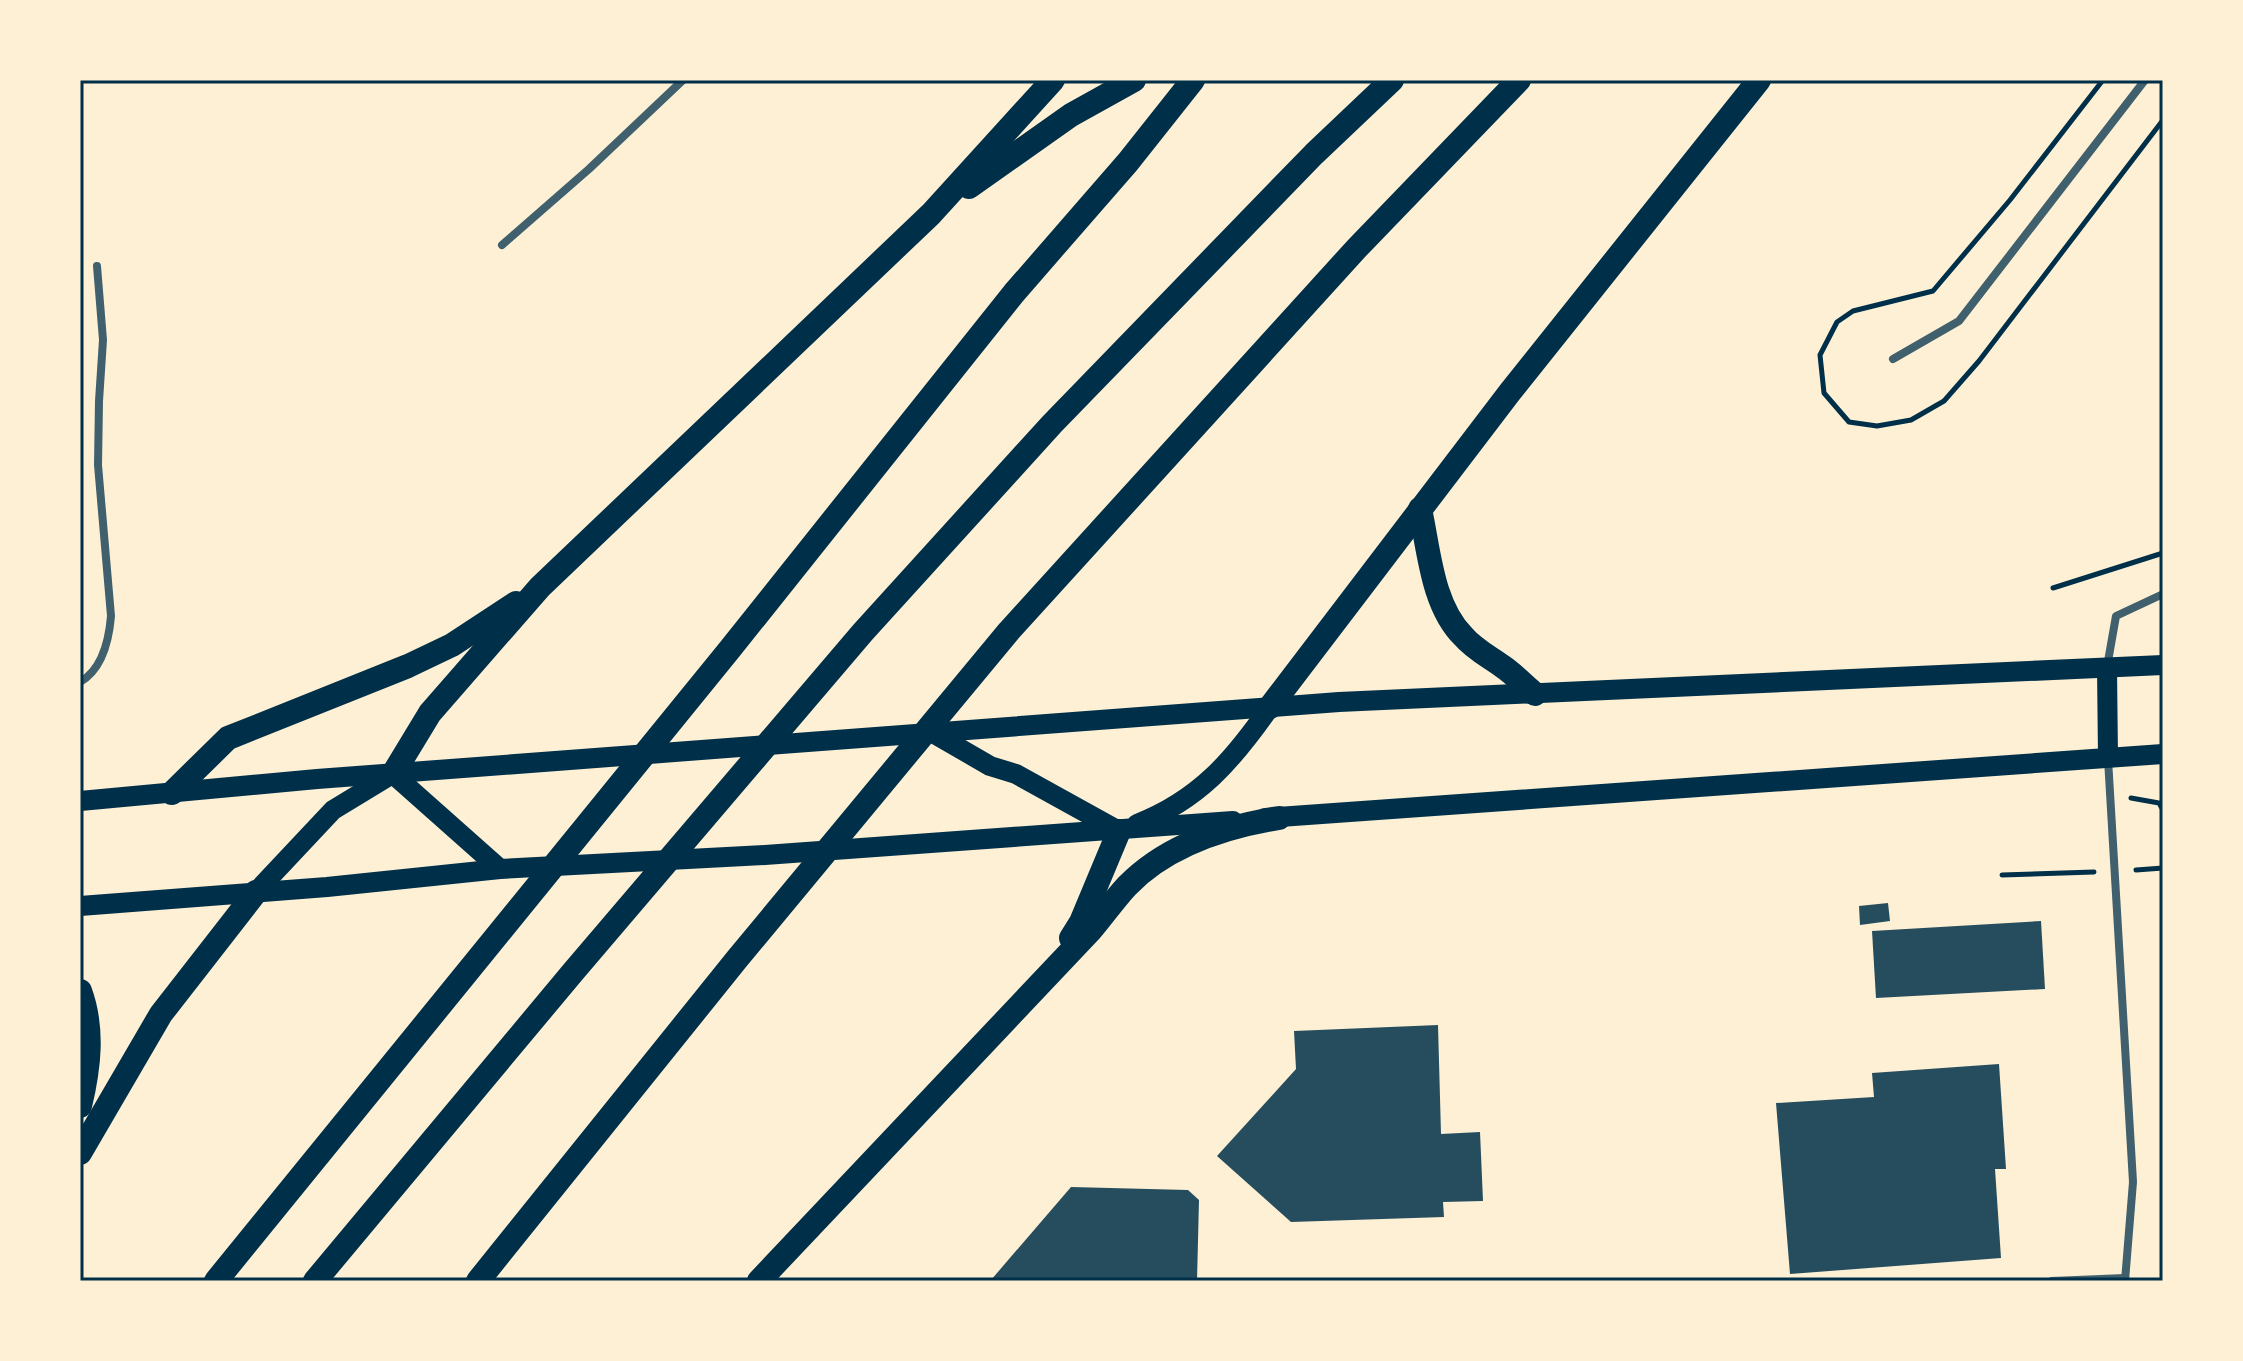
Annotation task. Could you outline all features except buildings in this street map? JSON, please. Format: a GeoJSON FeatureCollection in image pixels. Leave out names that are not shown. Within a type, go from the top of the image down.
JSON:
{"type":"FeatureCollection","features":[{"type":"Feature","properties":{"kind":"highway"},"geometry":{"type":"LineString","coordinates":[[393,774],[430,713],[540,587],[931,214],[1053,80]]}},
{"type":"Feature","properties":{"kind":"highway"},"geometry":{"type":"LineString","coordinates":[[931,214],[1071,115],[1134,80]]}},
{"type":"Feature","properties":{"kind":"highway"},"geometry":{"type":"LineString","coordinates":[[216,1281],[730,649],[1014,293],[1128,162],[1193,80]]}},
{"type":"Feature","properties":{"kind":"highway"},"geometry":{"type":"LineString","coordinates":[[315,1281],[863,632],[1052,424],[1314,154],[1392,80]]}},
{"type":"Feature","properties":{"kind":"highway"},"geometry":{"type":"LineString","coordinates":[[478,1281],[737,959],[1009,631],[1357,248],[1519,80]]}},
{"type":"Feature","properties":{"kind":"highway"},"geometry":{"type":"LineString","coordinates":[[1270,707],[1510,392],[1759,80]]}},
{"type":"Feature","properties":{"kind":"highway"},"geometry":{"type":"LineString","coordinates":[[1420,509],[1439,593],[1449,618],[1478,651],[1503,666],[1535,694]]}},
{"type":"Feature","properties":{"kind":"highway"},"geometry":{"type":"LineString","coordinates":[[172,793],[228,738],[408,666],[452,645],[540,587]]}},
{"type":"Feature","properties":{"kind":"highway"},"geometry":{"type":"LineString","coordinates":[[759,1281],[1091,930],[1127,886],[1157,860],[1205,836],[1279,818]]}},
{"type":"Feature","properties":{"kind":"highway"},"geometry":{"type":"LineString","coordinates":[[1054,967],[1081,922],[1119,831]]}},
{"type":"Feature","properties":{"kind":"highway"},"geometry":{"type":"LineString","coordinates":[[80,1153],[161,1014],[256,892]]}},
{"type":"Feature","properties":{"kind":"highway"},"geometry":{"type":"LineString","coordinates":[[80,991],[89,1046],[80,1106]]}},
{"type":"Feature","properties":{"kind":"main road"},"geometry":{"type":"LineString","coordinates":[[80,801],[1270,707],[2163,665]]}},
{"type":"Feature","properties":{"kind":"main road"},"geometry":{"type":"LineString","coordinates":[[2107,668],[2108,757]]}},
{"type":"Feature","properties":{"kind":"main road"},"geometry":{"type":"LineString","coordinates":[[933,733],[990,766],[1016,774],[1119,831],[1158,816],[1193,795],[1244,743],[1270,707]]}},
{"type":"Feature","properties":{"kind":"main road"},"geometry":{"type":"LineString","coordinates":[[80,906],[500,869],[1119,831],[2163,754]]}},
{"type":"Feature","properties":{"kind":"main road"},"geometry":{"type":"LineString","coordinates":[[393,774],[500,869]]}},
{"type":"Feature","properties":{"kind":"main road"},"geometry":{"type":"LineString","coordinates":[[256,892],[333,810],[393,774]]}},
{"type":"Feature","properties":{"kind":"street"},"geometry":{"type":"LineString","coordinates":[[502,245],[589,169],[683,80]]}},
{"type":"Feature","properties":{"kind":"street"},"geometry":{"type":"LineString","coordinates":[[1893,359],[1959,321],[2145,80]]}},
{"type":"Feature","properties":{"kind":"street"},"geometry":{"type":"LineString","coordinates":[[80,682],[89,677],[100,660],[109,639],[111,616],[98,465],[103,340],[97,266]]}},
{"type":"Feature","properties":{"kind":"street"},"geometry":{"type":"LineString","coordinates":[[2107,668],[2116,616],[2163,594]]}},
{"type":"Feature","properties":{"kind":"street"},"geometry":{"type":"LineString","coordinates":[[2052,1281],[2125,1279],[2133,1182],[2108,757]]}},
{"type":"Feature","properties":{"kind":"path"},"geometry":{"type":"LineString","coordinates":[[2053,588],[2163,553]]}},
{"type":"Feature","properties":{"kind":"path"},"geometry":{"type":"LineString","coordinates":[[2110,794],[2159,803],[2163,810]]}},
{"type":"Feature","properties":{"kind":"path"},"geometry":{"type":"LineString","coordinates":[[2002,875],[2163,868]]}}]}
